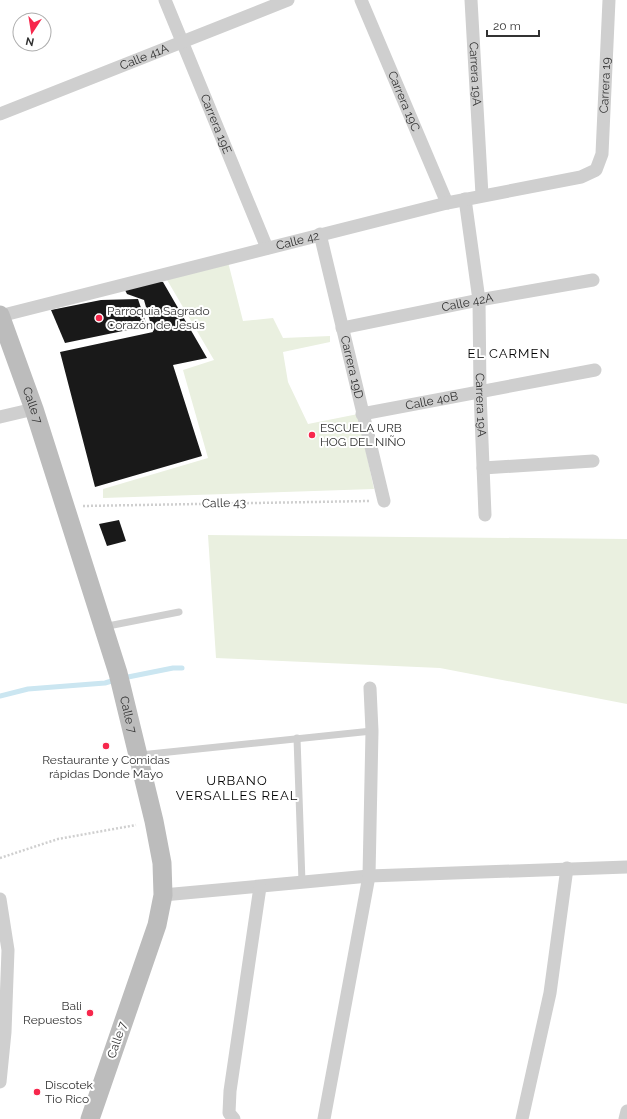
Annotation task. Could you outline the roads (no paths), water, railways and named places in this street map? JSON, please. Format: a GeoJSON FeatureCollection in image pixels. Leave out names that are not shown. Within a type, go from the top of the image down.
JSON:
{"type":"FeatureCollection","features":[{"type":"Feature","properties":{"kind":"street","name":"Carrera 19E"},"geometry":{"type":"LineString","coordinates":[[165,0],[267,248]]}},
{"type":"Feature","properties":{"kind":"street","name":"Calle 41A"},"geometry":{"type":"LineString","coordinates":[[0,114],[288,0]]}},
{"type":"Feature","properties":{"kind":"street","name":"Carrera 19C"},"geometry":{"type":"LineString","coordinates":[[361,0],[447,203]]}},
{"type":"Feature","properties":{"kind":"street","name":"Carrera 19A"},"geometry":{"type":"LineString","coordinates":[[471,0],[482,195]]}},
{"type":"Feature","properties":{"kind":"street","name":"Carrera 19"},"geometry":{"type":"LineString","coordinates":[[596,170],[602,154],[609,0]]}},
{"type":"Feature","properties":{"kind":"street","name":"Calle 42"},"geometry":{"type":"LineString","coordinates":[[0,316],[320,234],[482,195],[581,177],[596,170]]}},
{"type":"Feature","properties":{"kind":"street","name":"Carrera 19A"},"geometry":{"type":"LineString","coordinates":[[465,199],[480,300],[480,392],[484,515]]}},
{"type":"Feature","properties":{"kind":"street","name":"Carrera 19D"},"geometry":{"type":"LineString","coordinates":[[320,234],[362,414],[384,500]]}},
{"type":"Feature","properties":{"kind":"street","name":"Calle 42A"},"geometry":{"type":"LineString","coordinates":[[342,328],[480,300],[593,280]]}},
{"type":"Feature","properties":{"kind":"street","name":"Calle 7"},"geometry":{"type":"LineString","coordinates":[[0,316],[34,409],[119,679],[154,821],[162,863],[163,896],[157,925],[90,1119]]}},
{"type":"Feature","properties":{"kind":"street","name":"Calle 40B"},"geometry":{"type":"LineString","coordinates":[[362,414],[595,370]]}},
{"type":"Feature","properties":{"kind":"street"},"geometry":{"type":"LineString","coordinates":[[0,417],[34,409]]}},
{"type":"Feature","properties":{"kind":"street"},"geometry":{"type":"LineString","coordinates":[[483,468],[593,461]]}},
{"type":"Feature","properties":{"kind":"street"},"geometry":{"type":"LineString","coordinates":[[324,1119],[369,876],[372,731],[370,688]]}},
{"type":"Feature","properties":{"kind":"street"},"geometry":{"type":"LineString","coordinates":[[163,896],[369,876],[627,867]]}},
{"type":"Feature","properties":{"kind":"street"},"geometry":{"type":"LineString","coordinates":[[522,1119],[550,993],[567,868]]}},
{"type":"Feature","properties":{"kind":"street"},"geometry":{"type":"LineString","coordinates":[[234,1119],[229,1113],[229,1096],[260,887]]}},
{"type":"Feature","properties":{"kind":"street"},"geometry":{"type":"LineString","coordinates":[[0,1082],[5,1032],[8,950],[1,904]]}},
{"type":"Feature","properties":{"kind":"street"},"geometry":{"type":"LineString","coordinates":[[625,1119],[627,1111]]}},
{"type":"Feature","properties":{"kind":"lane"},"geometry":{"type":"LineString","coordinates":[[103,627],[179,612]]}},
{"type":"Feature","properties":{"kind":"lane"},"geometry":{"type":"LineString","coordinates":[[138,755],[372,731]]}},
{"type":"Feature","properties":{"kind":"lane"},"geometry":{"type":"LineString","coordinates":[[297,738],[302,882]]}},
{"type":"Feature","properties":{"kind":"waterway"},"geometry":{"type":"LineString","coordinates":[[123,678],[173,668],[182,668]]}},
{"type":"Feature","properties":{"kind":"waterway"},"geometry":{"type":"LineString","coordinates":[[0,696],[28,689],[105,683],[115,680]]}},
{"type":"Feature","properties":{"kind":"place","name":"Parroquía Sagrado Corazón de Jesús"},"geometry":{"type":"Point","coordinates":[99,318]}},
{"type":"Feature","properties":{"kind":"place","name":"ESCUELA URB HOG DEL NIÑO"},"geometry":{"type":"Point","coordinates":[312,435]}},
{"type":"Feature","properties":{"kind":"place","name":"Restaurante y Comidas rápidas Donde Mayo"},"geometry":{"type":"Point","coordinates":[106,746]}},
{"type":"Feature","properties":{"kind":"place","name":"Bali Repuestos"},"geometry":{"type":"Point","coordinates":[90,1013]}},
{"type":"Feature","properties":{"kind":"place","name":"Discotek Tio Rico"},"geometry":{"type":"Point","coordinates":[37,1092]}},
{"type":"Feature","properties":{"kind":"district","name":"EL CARMEN"},"geometry":{"type":"Point","coordinates":[509,353]}},
{"type":"Feature","properties":{"kind":"district","name":"URBANO VERSALLES REAL"},"geometry":{"type":"Point","coordinates":[237,788]}}]}
